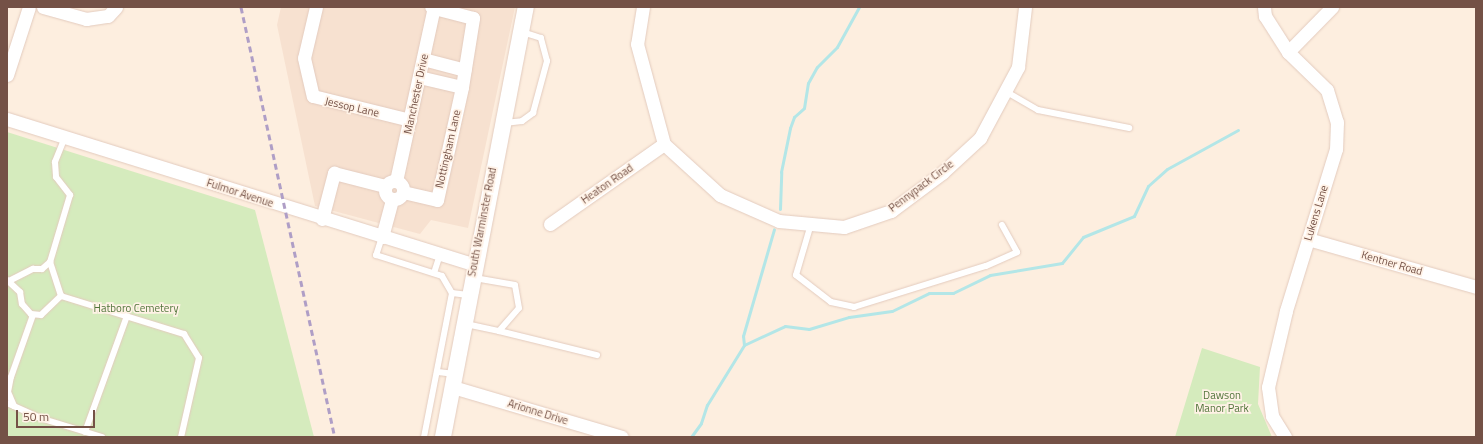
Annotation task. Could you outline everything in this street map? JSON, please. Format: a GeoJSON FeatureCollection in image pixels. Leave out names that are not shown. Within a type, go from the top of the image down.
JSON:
{"type":"FeatureCollection","features":[{"type":"Feature","properties":{"kind":"street"},"geometry":{"type":"LineString","coordinates":[[7,75],[30,7]]}},
{"type":"Feature","properties":{"kind":"street"},"geometry":{"type":"LineString","coordinates":[[43,7],[86,19],[108,16],[116,7]]}},
{"type":"Feature","properties":{"kind":"street","name":"Jessop Lane"},"geometry":{"type":"LineString","coordinates":[[316,7],[304,58],[314,96],[410,120]]}},
{"type":"Feature","properties":{"kind":"street"},"geometry":{"type":"LineString","coordinates":[[419,77],[462,87],[473,18],[433,7]]}},
{"type":"Feature","properties":{"kind":"street","name":"Manchester Drive"},"geometry":{"type":"LineString","coordinates":[[391,184],[410,120],[433,7]]}},
{"type":"Feature","properties":{"kind":"street","name":"South Warminster Road"},"geometry":{"type":"LineString","coordinates":[[443,437],[453,387],[472,271],[526,7]]}},
{"type":"Feature","properties":{"kind":"street"},"geometry":{"type":"LineString","coordinates":[[642,7],[638,44],[664,144]]}},
{"type":"Feature","properties":{"kind":"street","name":"Pennypack Circle"},"geometry":{"type":"LineString","coordinates":[[664,144],[720,195],[779,221],[844,227],[891,211],[942,173],[980,138],[1018,67],[1025,7]]}},
{"type":"Feature","properties":{"kind":"street","name":"Lukens Lane"},"geometry":{"type":"LineString","coordinates":[[1264,7],[1265,16],[1288,52],[1327,90],[1337,122],[1336,149],[1286,310],[1268,387],[1272,416],[1285,437]]}},
{"type":"Feature","properties":{"kind":"street"},"geometry":{"type":"LineString","coordinates":[[1288,52],[1332,7]]}},
{"type":"Feature","properties":{"kind":"street"},"geometry":{"type":"LineString","coordinates":[[423,59],[465,70]]}},
{"type":"Feature","properties":{"kind":"street","name":"Nottingham Lane"},"geometry":{"type":"LineString","coordinates":[[403,192],[436,200],[462,87]]}},
{"type":"Feature","properties":{"kind":"street","name":"Fulmor Avenue"},"geometry":{"type":"LineString","coordinates":[[7,119],[322,219],[440,254],[472,271]]}},
{"type":"Feature","properties":{"kind":"street","name":"Heaton Road"},"geometry":{"type":"LineString","coordinates":[[550,224],[664,144]]}},
{"type":"Feature","properties":{"kind":"street"},"geometry":{"type":"LineString","coordinates":[[322,219],[334,173],[391,184],[403,192],[392,199],[382,237]]}},
{"type":"Feature","properties":{"kind":"street"},"geometry":{"type":"LineString","coordinates":[[391,184],[385,193],[392,199]]}},
{"type":"Feature","properties":{"kind":"street","name":"Kentner Road"},"geometry":{"type":"LineString","coordinates":[[1308,239],[1476,286]]}},
{"type":"Feature","properties":{"kind":"street","name":"Arionne Drive"},"geometry":{"type":"LineString","coordinates":[[453,387],[622,437]]}},
{"type":"Feature","properties":{"kind":"lane"},"geometry":{"type":"LineString","coordinates":[[502,123],[522,121],[533,113],[547,61],[541,38],[521,32]]}},
{"type":"Feature","properties":{"kind":"lane"},"geometry":{"type":"LineString","coordinates":[[1005,91],[1038,110],[1129,128]]}},
{"type":"Feature","properties":{"kind":"lane"},"geometry":{"type":"LineString","coordinates":[[61,296],[49,310],[41,316],[33,315],[22,304],[20,292],[8,281],[33,269],[42,269],[50,262],[70,195],[56,177],[54,162],[65,137]]}},
{"type":"Feature","properties":{"kind":"lane"},"geometry":{"type":"LineString","coordinates":[[810,224],[796,275],[831,302],[854,307],[986,266],[1017,252],[1002,225]]}},
{"type":"Feature","properties":{"kind":"lane"},"geometry":{"type":"LineString","coordinates":[[382,237],[376,255],[442,276],[452,293],[433,398],[424,437]]}},
{"type":"Feature","properties":{"kind":"lane"},"geometry":{"type":"LineString","coordinates":[[434,274],[440,254]]}},
{"type":"Feature","properties":{"kind":"lane"},"geometry":{"type":"LineString","coordinates":[[50,262],[61,296]]}},
{"type":"Feature","properties":{"kind":"lane"},"geometry":{"type":"LineString","coordinates":[[472,271],[514,285],[518,291],[519,308],[499,331]]}},
{"type":"Feature","properties":{"kind":"lane"},"geometry":{"type":"LineString","coordinates":[[452,293],[468,296]]}},
{"type":"Feature","properties":{"kind":"lane"},"geometry":{"type":"LineString","coordinates":[[61,296],[184,334],[199,358],[181,437]]}},
{"type":"Feature","properties":{"kind":"lane"},"geometry":{"type":"LineString","coordinates":[[14,406],[8,392],[11,377],[33,315]]}},
{"type":"Feature","properties":{"kind":"lane"},"geometry":{"type":"LineString","coordinates":[[85,432],[127,316]]}},
{"type":"Feature","properties":{"kind":"lane"},"geometry":{"type":"LineString","coordinates":[[463,324],[499,331],[597,355]]}},
{"type":"Feature","properties":{"kind":"lane"},"geometry":{"type":"LineString","coordinates":[[433,398],[453,387],[438,372]]}},
{"type":"Feature","properties":{"kind":"lane"},"geometry":{"type":"LineString","coordinates":[[7,403],[102,437]]}},
{"type":"Feature","properties":{"kind":"shaded area"},"geometry":{"type":"Polygon","coordinates":[[[281,7],[515,7],[468,228],[431,220],[420,234],[315,206],[277,25],[281,7]]]}},
{"type":"Feature","properties":{"kind":"green space","name":"Hatboro Cemetery"},"geometry":{"type":"Polygon","coordinates":[[[7,132],[255,210],[314,437],[7,437],[7,132]]]}},
{"type":"Feature","properties":{"kind":"green space","name":"Dawson Manor Park"},"geometry":{"type":"Polygon","coordinates":[[[1202,348],[1260,367],[1258,404],[1272,437],[1175,437],[1202,348]]]}},
{"type":"Feature","properties":{"kind":"waterway"},"geometry":{"type":"LineString","coordinates":[[780,209],[781,172],[790,128],[794,117],[804,108],[808,83],[817,67],[837,47],[859,7]]}},
{"type":"Feature","properties":{"kind":"waterway"},"geometry":{"type":"LineString","coordinates":[[744,345],[785,326],[809,329],[849,317],[892,311],[929,293],[953,293],[990,275],[1062,263],[1083,237],[1134,216],[1148,186],[1167,169],[1238,130]]}},
{"type":"Feature","properties":{"kind":"waterway"},"geometry":{"type":"LineString","coordinates":[[691,437],[701,423],[707,405],[744,345],[743,336],[774,229]]}},
{"type":"Feature","properties":{"kind":"railway"},"geometry":{"type":"LineString","coordinates":[[241,7],[335,437]]}}]}
